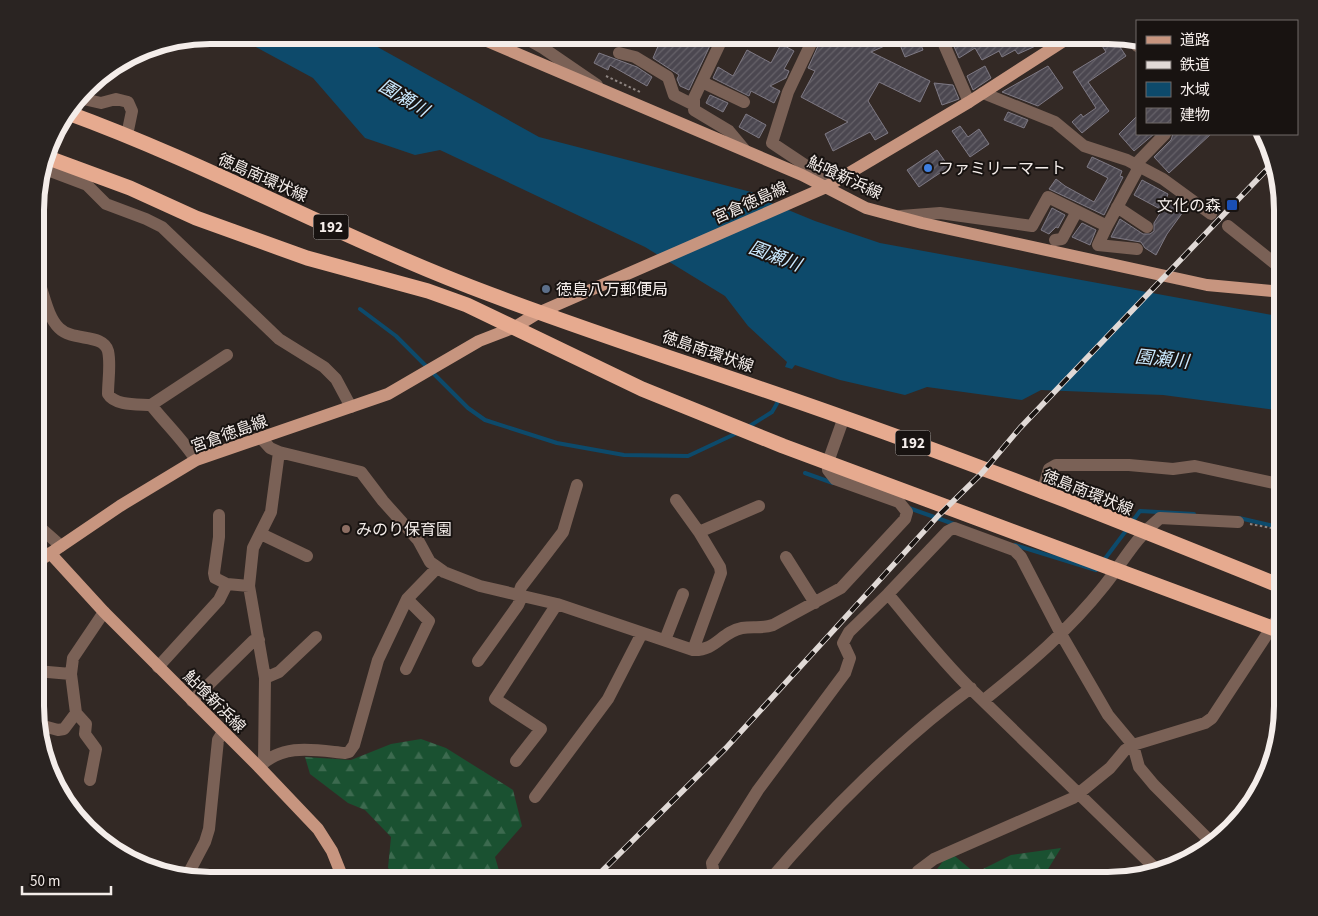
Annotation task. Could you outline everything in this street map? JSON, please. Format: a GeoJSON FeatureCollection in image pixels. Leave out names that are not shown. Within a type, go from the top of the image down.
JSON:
{"type":"FeatureCollection","features":[{"type":"Feature","properties":{"kind":"highway","name":"192"},"geometry":{"type":"LineString","coordinates":[[73,115],[127,135]]}},
{"type":"Feature","properties":{"kind":"highway","name":"徳島南環状線"},"geometry":{"type":"LineString","coordinates":[[127,135],[435,273],[538,313],[844,417],[1274,583]]}},
{"type":"Feature","properties":{"kind":"highway","name":"192"},"geometry":{"type":"LineString","coordinates":[[52,158],[130,188],[206,221],[307,258],[428,291],[467,305],[633,385],[713,418],[783,446],[1274,628]]}},
{"type":"Feature","properties":{"kind":"main road","name":"鮎喰新浜線"},"geometry":{"type":"LineString","coordinates":[[495,44],[744,149],[802,175],[823,188],[866,208],[1207,285],[1274,291]]}},
{"type":"Feature","properties":{"kind":"main road","name":"宮倉徳島線"},"geometry":{"type":"LineString","coordinates":[[44,558],[120,506],[196,460],[388,394],[422,376],[479,341],[515,327],[538,313],[823,188],[969,102],[1058,44]]}},
{"type":"Feature","properties":{"kind":"main road","name":"鮎喰新浜線"},"geometry":{"type":"LineString","coordinates":[[50,553],[158,667],[223,732],[261,764],[318,829],[332,851],[340,872]]}},
{"type":"Feature","properties":{"kind":"street"},"geometry":{"type":"LineString","coordinates":[[536,44],[603,89]]}},
{"type":"Feature","properties":{"kind":"street"},"geometry":{"type":"LineString","coordinates":[[720,44],[694,98],[694,110],[730,131],[744,149]]}},
{"type":"Feature","properties":{"kind":"street"},"geometry":{"type":"LineString","coordinates":[[811,44],[788,92],[772,143],[823,188]]}},
{"type":"Feature","properties":{"kind":"street"},"geometry":{"type":"LineString","coordinates":[[944,44],[969,102]]}},
{"type":"Feature","properties":{"kind":"street"},"geometry":{"type":"LineString","coordinates":[[619,53],[635,57],[668,77],[674,95],[694,106]]}},
{"type":"Feature","properties":{"kind":"street"},"geometry":{"type":"LineString","coordinates":[[702,82],[744,102]]}},
{"type":"Feature","properties":{"kind":"street"},"geometry":{"type":"LineString","coordinates":[[983,93],[1055,122],[1084,146],[1137,166],[1163,179],[1211,214]]}},
{"type":"Feature","properties":{"kind":"street"},"geometry":{"type":"LineString","coordinates":[[86,99],[101,102],[116,99],[128,102],[131,106],[132,115],[127,135]]}},
{"type":"Feature","properties":{"kind":"street"},"geometry":{"type":"LineString","coordinates":[[1137,249],[1098,245],[1137,166],[1164,135]]}},
{"type":"Feature","properties":{"kind":"street"},"geometry":{"type":"LineString","coordinates":[[49,171],[87,185],[130,188]]}},
{"type":"Feature","properties":{"kind":"street"},"geometry":{"type":"LineString","coordinates":[[87,185],[106,204],[162,227],[279,339],[324,367],[336,379],[352,407]]}},
{"type":"Feature","properties":{"kind":"street"},"geometry":{"type":"LineString","coordinates":[[898,216],[940,213],[1032,226],[1048,197],[1107,226]]}},
{"type":"Feature","properties":{"kind":"street"},"geometry":{"type":"LineString","coordinates":[[1117,207],[1147,227]]}},
{"type":"Feature","properties":{"kind":"street"},"geometry":{"type":"LineString","coordinates":[[1054,240],[1062,239],[1077,211]]}},
{"type":"Feature","properties":{"kind":"street"},"geometry":{"type":"LineString","coordinates":[[1228,226],[1274,263]]}},
{"type":"Feature","properties":{"kind":"street"},"geometry":{"type":"LineString","coordinates":[[44,296],[57,327],[66,334],[103,343],[108,351],[108,394],[116,401],[151,405],[227,355]]}},
{"type":"Feature","properties":{"kind":"street"},"geometry":{"type":"LineString","coordinates":[[151,405],[165,424],[184,442],[196,460]]}},
{"type":"Feature","properties":{"kind":"street"},"geometry":{"type":"LineString","coordinates":[[262,438],[270,448],[278,452],[361,472],[383,501],[418,540],[430,562],[437,568],[480,586],[557,604],[693,650],[705,651],[730,632],[742,628],[764,628],[773,625],[841,588],[905,520],[907,512],[899,502],[835,479],[828,470],[828,462],[844,417]]}},
{"type":"Feature","properties":{"kind":"street"},"geometry":{"type":"LineString","coordinates":[[278,452],[271,512],[254,548],[249,586],[265,678],[261,764],[293,749],[349,752],[354,745],[378,660],[407,599],[437,568]]}},
{"type":"Feature","properties":{"kind":"street"},"geometry":{"type":"LineString","coordinates":[[1042,493],[1048,469],[1056,465],[1129,465],[1174,469],[1195,466],[1274,483]]}},
{"type":"Feature","properties":{"kind":"street"},"geometry":{"type":"LineString","coordinates":[[478,661],[518,605],[521,587],[563,532],[577,484]]}},
{"type":"Feature","properties":{"kind":"street"},"geometry":{"type":"LineString","coordinates":[[676,500],[699,532],[720,567],[721,573],[693,650]]}},
{"type":"Feature","properties":{"kind":"street"},"geometry":{"type":"LineString","coordinates":[[699,532],[759,506]]}},
{"type":"Feature","properties":{"kind":"street"},"geometry":{"type":"LineString","coordinates":[[219,515],[215,578],[227,584],[249,586]]}},
{"type":"Feature","properties":{"kind":"street"},"geometry":{"type":"LineString","coordinates":[[984,700],[1034,660],[1061,634],[1104,586],[1142,532],[1160,518],[1238,522]]}},
{"type":"Feature","properties":{"kind":"street"},"geometry":{"type":"LineString","coordinates":[[713,872],[712,863],[758,790],[845,673],[850,658],[843,644],[849,632],[948,531],[954,528],[1014,550],[1022,557],[1061,634],[1108,715],[1133,745],[1140,767],[1154,786],[1208,839]]}},
{"type":"Feature","properties":{"kind":"street"},"geometry":{"type":"LineString","coordinates":[[44,531],[61,546]]}},
{"type":"Feature","properties":{"kind":"street"},"geometry":{"type":"LineString","coordinates":[[261,534],[307,556]]}},
{"type":"Feature","properties":{"kind":"street"},"geometry":{"type":"LineString","coordinates":[[786,558],[815,603]]}},
{"type":"Feature","properties":{"kind":"street"},"geometry":{"type":"LineString","coordinates":[[158,667],[220,600],[227,584]]}},
{"type":"Feature","properties":{"kind":"street"},"geometry":{"type":"LineString","coordinates":[[666,640],[683,594]]}},
{"type":"Feature","properties":{"kind":"street"},"geometry":{"type":"LineString","coordinates":[[888,594],[971,688],[1077,794],[1152,866]]}},
{"type":"Feature","properties":{"kind":"street"},"geometry":{"type":"LineString","coordinates":[[406,669],[429,621],[407,599]]}},
{"type":"Feature","properties":{"kind":"street"},"geometry":{"type":"LineString","coordinates":[[516,760],[541,729],[495,699],[557,604]]}},
{"type":"Feature","properties":{"kind":"street"},"geometry":{"type":"LineString","coordinates":[[90,780],[96,749],[85,734],[86,724],[76,713],[71,674],[73,658],[104,612]]}},
{"type":"Feature","properties":{"kind":"street"},"geometry":{"type":"LineString","coordinates":[[535,797],[608,699],[642,632]]}},
{"type":"Feature","properties":{"kind":"street"},"geometry":{"type":"LineString","coordinates":[[917,872],[934,858],[1007,828],[1077,794],[1110,768],[1125,750],[1133,745],[1205,723],[1212,718],[1274,633]]}},
{"type":"Feature","properties":{"kind":"street"},"geometry":{"type":"LineString","coordinates":[[265,678],[280,672],[316,637]]}},
{"type":"Feature","properties":{"kind":"street"},"geometry":{"type":"LineString","coordinates":[[192,701],[253,641],[258,640]]}},
{"type":"Feature","properties":{"kind":"street"},"geometry":{"type":"LineString","coordinates":[[44,672],[71,674]]}},
{"type":"Feature","properties":{"kind":"street"},"geometry":{"type":"LineString","coordinates":[[777,872],[866,778],[950,703],[971,688]]}},
{"type":"Feature","properties":{"kind":"street"},"geometry":{"type":"LineString","coordinates":[[45,727],[58,730],[64,729],[76,713]]}},
{"type":"Feature","properties":{"kind":"street"},"geometry":{"type":"LineString","coordinates":[[190,871],[205,842],[209,829],[218,740],[223,732]]}},
{"type":"Feature","properties":{"kind":"path"},"geometry":{"type":"LineString","coordinates":[[1238,522],[1274,529]]}},
{"type":"Feature","properties":{"kind":"green space"},"geometry":{"type":"Polygon","coordinates":[[[421,739],[446,748],[513,790],[522,826],[495,857],[499,872],[393,872],[388,868],[391,837],[365,810],[348,803],[310,774],[305,757],[351,760],[391,744],[421,739]]]}},
{"type":"Feature","properties":{"kind":"green space"},"geometry":{"type":"Polygon","coordinates":[[[1061,848],[1046,872],[977,872],[1011,855],[1061,848]]]}},
{"type":"Feature","properties":{"kind":"green space"},"geometry":{"type":"Polygon","coordinates":[[[950,852],[974,872],[935,872],[950,852]]]}},
{"type":"Feature","properties":{"kind":"water","name":"園瀬川"},"geometry":{"type":"Polygon","coordinates":[[[251,44],[372,44],[539,137],[755,193],[759,198],[815,221],[880,243],[1274,315],[1274,410],[1163,395],[1041,390],[1022,400],[927,387],[905,395],[840,380],[795,365],[792,369],[785,367],[787,362],[748,326],[725,296],[645,247],[440,150],[415,155],[365,138],[313,78],[251,44]]]}},
{"type":"Feature","properties":{"kind":"building"},"geometry":{"type":"Polygon","coordinates":[[[659,44],[711,44],[689,90],[680,86],[677,79],[679,75],[653,58],[659,44]]]}},
{"type":"Feature","properties":{"kind":"building"},"geometry":{"type":"Polygon","coordinates":[[[781,44],[794,51],[784,69],[789,71],[786,78],[770,86],[780,91],[774,103],[751,91],[749,96],[713,78],[718,67],[733,76],[747,50],[771,63],[781,44]]]}},
{"type":"Feature","properties":{"kind":"building"},"geometry":{"type":"Polygon","coordinates":[[[819,44],[889,44],[871,52],[930,81],[920,102],[879,82],[868,101],[888,133],[875,140],[870,132],[833,151],[825,134],[848,122],[801,97],[815,71],[808,68],[819,44]]]}},
{"type":"Feature","properties":{"kind":"building"},"geometry":{"type":"Polygon","coordinates":[[[900,44],[921,44],[923,50],[905,57],[900,44]]]}},
{"type":"Feature","properties":{"kind":"building"},"geometry":{"type":"Polygon","coordinates":[[[953,44],[1040,44],[1018,54],[1015,50],[1002,57],[999,51],[982,60],[975,48],[959,58],[953,44]]]}},
{"type":"Feature","properties":{"kind":"building"},"geometry":{"type":"Polygon","coordinates":[[[1101,44],[1118,44],[1126,56],[1088,82],[1109,111],[1082,133],[1072,122],[1081,114],[1083,117],[1096,108],[1073,72],[1106,52],[1101,44]]]}},
{"type":"Feature","properties":{"kind":"building"},"geometry":{"type":"Polygon","coordinates":[[[599,53],[637,67],[652,77],[647,86],[610,65],[608,70],[594,63],[599,53]]]}},
{"type":"Feature","properties":{"kind":"building"},"geometry":{"type":"Polygon","coordinates":[[[985,66],[991,78],[973,90],[967,76],[985,66]]]}},
{"type":"Feature","properties":{"kind":"building"},"geometry":{"type":"Polygon","coordinates":[[[1048,66],[1063,88],[1038,106],[1002,92],[1048,66]]]}},
{"type":"Feature","properties":{"kind":"building"},"geometry":{"type":"Polygon","coordinates":[[[934,83],[953,85],[959,99],[942,105],[934,83]]]}},
{"type":"Feature","properties":{"kind":"building"},"geometry":{"type":"Polygon","coordinates":[[[710,95],[728,103],[723,112],[706,103],[710,95]]]}},
{"type":"Feature","properties":{"kind":"building"},"geometry":{"type":"Polygon","coordinates":[[[1008,112],[1028,120],[1024,128],[1004,120],[1008,112]]]}},
{"type":"Feature","properties":{"kind":"building"},"geometry":{"type":"Polygon","coordinates":[[[746,114],[766,125],[759,138],[739,127],[746,114]]]}},
{"type":"Feature","properties":{"kind":"building"},"geometry":{"type":"Polygon","coordinates":[[[1136,117],[1136,135],[1153,135],[1134,151],[1119,134],[1136,117]]]}},
{"type":"Feature","properties":{"kind":"building"},"geometry":{"type":"Polygon","coordinates":[[[960,126],[968,137],[979,129],[989,144],[970,157],[952,131],[960,126]]]}},
{"type":"Feature","properties":{"kind":"building"},"geometry":{"type":"Polygon","coordinates":[[[1173,135],[1210,135],[1169,173],[1154,157],[1171,140],[1173,135]]]}},
{"type":"Feature","properties":{"kind":"building","name":"ファミリーマート"},"geometry":{"type":"Polygon","coordinates":[[[937,150],[949,167],[919,187],[907,170],[937,150]]]}},
{"type":"Feature","properties":{"kind":"building"},"geometry":{"type":"Polygon","coordinates":[[[1092,157],[1122,171],[1120,176],[1123,177],[1104,215],[1049,189],[1056,179],[1094,202],[1108,178],[1087,167],[1092,157]]]}},
{"type":"Feature","properties":{"kind":"building"},"geometry":{"type":"Polygon","coordinates":[[[1142,180],[1168,194],[1166,199],[1183,212],[1167,234],[1156,255],[1145,248],[1141,242],[1111,237],[1120,219],[1143,234],[1150,234],[1154,231],[1154,223],[1162,210],[1134,195],[1142,180]]]}},
{"type":"Feature","properties":{"kind":"building"},"geometry":{"type":"Polygon","coordinates":[[[1052,208],[1065,215],[1058,228],[1056,227],[1049,234],[1041,230],[1052,208]]]}},
{"type":"Feature","properties":{"kind":"building"},"geometry":{"type":"Polygon","coordinates":[[[1082,223],[1096,230],[1090,245],[1072,237],[1082,223]]]}},
{"type":"Feature","properties":{"kind":"waterway"},"geometry":{"type":"LineString","coordinates":[[360,309],[396,336],[468,408],[485,420],[557,443],[624,455],[688,456],[737,433]]}},
{"type":"Feature","properties":{"kind":"waterway"},"geometry":{"type":"LineString","coordinates":[[748,427],[772,412],[779,400]]}},
{"type":"Feature","properties":{"kind":"waterway"},"geometry":{"type":"LineString","coordinates":[[805,473],[833,483]]}},
{"type":"Feature","properties":{"kind":"waterway"},"geometry":{"type":"LineString","coordinates":[[909,508],[954,524]]}},
{"type":"Feature","properties":{"kind":"waterway"},"geometry":{"type":"LineString","coordinates":[[1132,522],[1140,511],[1194,514]]}},
{"type":"Feature","properties":{"kind":"waterway"},"geometry":{"type":"LineString","coordinates":[[1239,518],[1274,526]]}},
{"type":"Feature","properties":{"kind":"waterway"},"geometry":{"type":"LineString","coordinates":[[1104,560],[1128,528]]}},
{"type":"Feature","properties":{"kind":"waterway"},"geometry":{"type":"LineString","coordinates":[[1015,545],[1096,570],[1098,568]]}},
{"type":"Feature","properties":{"kind":"railway"},"geometry":{"type":"LineString","coordinates":[[601,872],[726,748],[938,516],[981,474],[1020,428],[1269,167]]}},
{"type":"Feature","properties":{"kind":"place","name":"ファミリーマート"},"geometry":{"type":"Point","coordinates":[928,168]}},
{"type":"Feature","properties":{"kind":"place","name":"文化の森"},"geometry":{"type":"Point","coordinates":[1232,205]}},
{"type":"Feature","properties":{"kind":"place","name":"徳島八万郵便局"},"geometry":{"type":"Point","coordinates":[546,289]}},
{"type":"Feature","properties":{"kind":"place","name":"みのり保育園"},"geometry":{"type":"Point","coordinates":[346,529]}}]}
